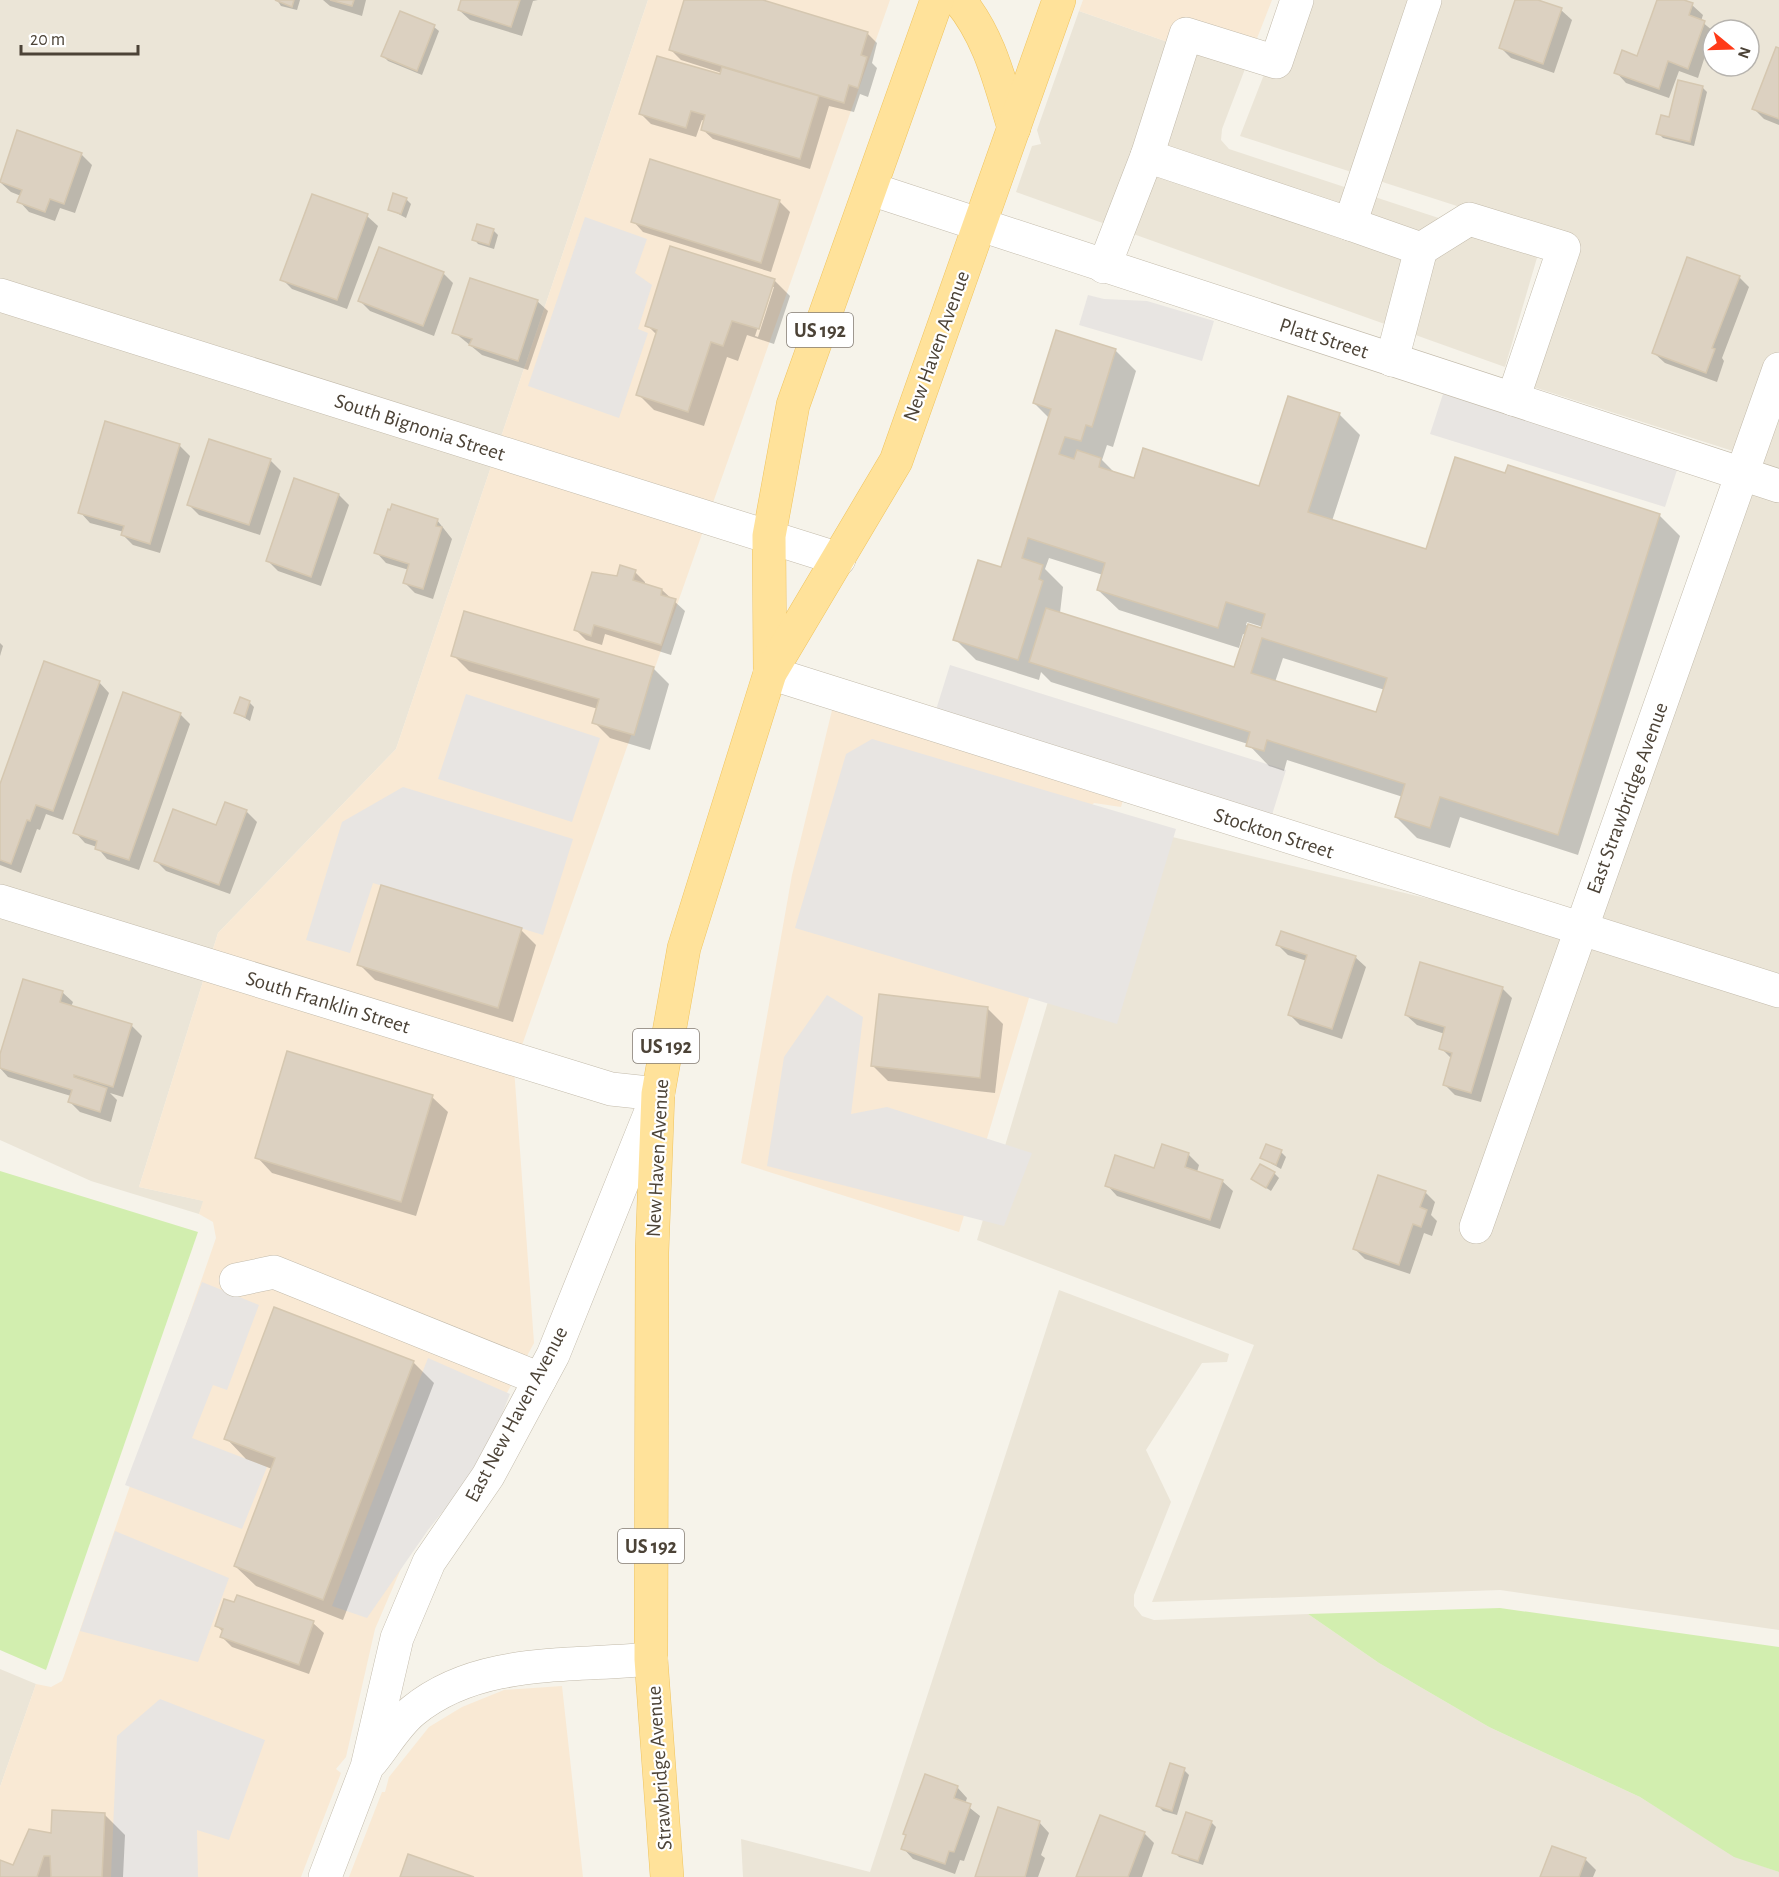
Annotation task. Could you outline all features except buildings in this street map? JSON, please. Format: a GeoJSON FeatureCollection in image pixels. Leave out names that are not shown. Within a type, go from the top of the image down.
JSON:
{"type":"FeatureCollection","features":[{"type":"Feature","properties":{"kind":"main road","name":"New Haven Avenue"},"geometry":{"type":"LineString","coordinates":[[770,673],[769,536],[793,405],[937,0]]}},
{"type":"Feature","properties":{"kind":"main road"},"geometry":{"type":"LineString","coordinates":[[959,0],[971,14],[992,56],[1014,128]]}},
{"type":"Feature","properties":{"kind":"main road","name":"New Haven Avenue"},"geometry":{"type":"LineString","coordinates":[[651,1659],[652,1252],[658,1094],[684,948],[770,673],[896,461],[1059,0]]}},
{"type":"Feature","properties":{"kind":"main road","name":"Strawbridge Avenue"},"geometry":{"type":"LineString","coordinates":[[651,1659],[667,1877]]}},
{"type":"Feature","properties":{"kind":"street"},"geometry":{"type":"LineString","coordinates":[[1104,267],[1147,156],[1186,34],[1276,62],[1297,0]]}},
{"type":"Feature","properties":{"kind":"street"},"geometry":{"type":"LineString","coordinates":[[1350,224],[1425,0]]}},
{"type":"Feature","properties":{"kind":"street"},"geometry":{"type":"LineString","coordinates":[[1147,156],[1421,249]]}},
{"type":"Feature","properties":{"kind":"street","name":"Platt Street"},"geometry":{"type":"LineString","coordinates":[[870,189],[979,227],[1779,486]]}},
{"type":"Feature","properties":{"kind":"street"},"geometry":{"type":"LineString","coordinates":[[1392,360],[1421,249],[1469,219],[1564,248],[1513,399]]}},
{"type":"Feature","properties":{"kind":"street","name":"South Bignonia Street"},"geometry":{"type":"LineString","coordinates":[[0,295],[839,559]]}},
{"type":"Feature","properties":{"kind":"street","name":"East Strawbridge Avenue"},"geometry":{"type":"LineString","coordinates":[[1476,1227],[1779,369]]}},
{"type":"Feature","properties":{"kind":"street","name":"Stockton Street"},"geometry":{"type":"LineString","coordinates":[[770,673],[1779,991]]}},
{"type":"Feature","properties":{"kind":"street","name":"South Franklin Street"},"geometry":{"type":"LineString","coordinates":[[0,901],[611,1089],[658,1094]]}},
{"type":"Feature","properties":{"kind":"street","name":"East New Haven Avenue"},"geometry":{"type":"LineString","coordinates":[[325,1877],[367,1767],[397,1638],[429,1562],[488,1476],[553,1354],[658,1094]]}},
{"type":"Feature","properties":{"kind":"street"},"geometry":{"type":"LineString","coordinates":[[236,1280],[274,1272],[540,1379]]}},
{"type":"Feature","properties":{"kind":"street","name":"East New Haven Avenue"},"geometry":{"type":"LineString","coordinates":[[367,1767],[412,1712],[450,1689],[497,1670],[651,1659]]}},
{"type":"Feature","properties":{"kind":"shaded area"},"geometry":{"type":"Polygon","coordinates":[[[0,0],[648,0],[396,749],[218,933],[139,1187],[204,1201],[199,1214],[91,1181],[0,1140],[0,0]]]}},
{"type":"Feature","properties":{"kind":"shaded area"},"geometry":{"type":"Polygon","coordinates":[[[648,0],[890,0],[514,1068],[534,1343],[468,1465],[409,1550],[375,1629],[346,1757],[336,1769],[341,1773],[301,1877],[0,1877],[0,1787],[36,1684],[51,1687],[62,1681],[64,1676],[216,1238],[213,1222],[199,1214],[203,1201],[139,1187],[218,933],[396,749],[648,0]]]}},
{"type":"Feature","properties":{"kind":"shaded area"},"geometry":{"type":"Polygon","coordinates":[[[1083,0],[1272,0],[1245,69],[1079,11],[1083,0]]]}},
{"type":"Feature","properties":{"kind":"shaded area"},"geometry":{"type":"Polygon","coordinates":[[[1293,0],[1779,0],[1779,1630],[1500,1590],[1152,1602],[1254,1345],[977,1240],[1102,820],[1575,934],[1739,453],[1521,383],[1562,240],[1240,136],[1293,0]]]}},
{"type":"Feature","properties":{"kind":"shaded area"},"geometry":{"type":"Polygon","coordinates":[[[1079,11],[1245,69],[1222,129],[1221,140],[1229,149],[1539,251],[1505,367],[1016,192],[1032,146],[1041,144],[1037,130],[1079,11]]]}},
{"type":"Feature","properties":{"kind":"shaded area"},"geometry":{"type":"Polygon","coordinates":[[[585,217],[647,239],[635,273],[652,285],[638,329],[648,333],[619,418],[528,386],[585,217]]]}},
{"type":"Feature","properties":{"kind":"shaded area"},"geometry":{"type":"Polygon","coordinates":[[[1088,295],[1104,299],[1147,301],[1214,321],[1202,361],[1079,325],[1088,295]]]}},
{"type":"Feature","properties":{"kind":"shaded area"},"geometry":{"type":"Polygon","coordinates":[[[1443,394],[1678,467],[1665,507],[1430,434],[1443,394]]]}},
{"type":"Feature","properties":{"kind":"shaded area"},"geometry":{"type":"Polygon","coordinates":[[[950,665],[1286,770],[1271,818],[935,713],[950,665]]]}},
{"type":"Feature","properties":{"kind":"shaded area"},"geometry":{"type":"Polygon","coordinates":[[[466,694],[600,738],[572,822],[438,779],[466,694]]]}},
{"type":"Feature","properties":{"kind":"shaded area"},"geometry":{"type":"Polygon","coordinates":[[[834,702],[1129,780],[1121,807],[1094,803],[1084,814],[959,1232],[741,1163],[792,875],[834,702]]]}},
{"type":"Feature","properties":{"kind":"shaded area"},"geometry":{"type":"Polygon","coordinates":[[[872,739],[1176,829],[1117,1024],[795,928],[846,754],[872,739]]]}},
{"type":"Feature","properties":{"kind":"shaded area"},"geometry":{"type":"Polygon","coordinates":[[[403,787],[573,839],[543,935],[373,883],[350,953],[306,940],[342,822],[403,787]]]}},
{"type":"Feature","properties":{"kind":"shaded area"},"geometry":{"type":"Polygon","coordinates":[[[827,995],[863,1017],[851,1114],[887,1107],[1032,1153],[1004,1226],[767,1166],[784,1057],[827,995]]]}},
{"type":"Feature","properties":{"kind":"shaded area"},"geometry":{"type":"Polygon","coordinates":[[[202,1282],[259,1305],[227,1390],[213,1385],[192,1438],[267,1467],[242,1529],[125,1485],[202,1282]]]}},
{"type":"Feature","properties":{"kind":"shaded area"},"geometry":{"type":"Polygon","coordinates":[[[1059,1290],[1229,1354],[1227,1362],[1202,1363],[1146,1450],[1171,1502],[1134,1595],[1134,1606],[1142,1616],[1154,1620],[1308,1614],[1379,1663],[1489,1727],[1640,1797],[1734,1856],[1779,1872],[1779,1877],[743,1877],[741,1839],[870,1872],[1059,1290]]]}},
{"type":"Feature","properties":{"kind":"shaded area"},"geometry":{"type":"Polygon","coordinates":[[[428,1358],[510,1394],[483,1461],[428,1530],[367,1618],[332,1606],[428,1358]]]}},
{"type":"Feature","properties":{"kind":"shaded area"},"geometry":{"type":"Polygon","coordinates":[[[115,1531],[229,1578],[198,1662],[80,1631],[115,1531]]]}},
{"type":"Feature","properties":{"kind":"shaded area"},"geometry":{"type":"Polygon","coordinates":[[[0,1669],[36,1684],[0,1787],[0,1669]]]}},
{"type":"Feature","properties":{"kind":"shaded area"},"geometry":{"type":"Polygon","coordinates":[[[562,1686],[583,1877],[349,1877],[382,1792],[385,1792],[389,1777],[429,1727],[462,1707],[504,1690],[562,1686]]]}},
{"type":"Feature","properties":{"kind":"shaded area"},"geometry":{"type":"Polygon","coordinates":[[[160,1699],[265,1740],[229,1840],[197,1830],[198,1877],[111,1877],[117,1736],[160,1699]]]}},
{"type":"Feature","properties":{"kind":"green space"},"geometry":{"type":"Polygon","coordinates":[[[0,1171],[198,1232],[46,1670],[0,1650],[0,1171]]]}},
{"type":"Feature","properties":{"kind":"green space"},"geometry":{"type":"Polygon","coordinates":[[[1500,1608],[1779,1647],[1779,1872],[1734,1857],[1640,1797],[1489,1727],[1379,1663],[1308,1614],[1500,1608]]]}}]}
